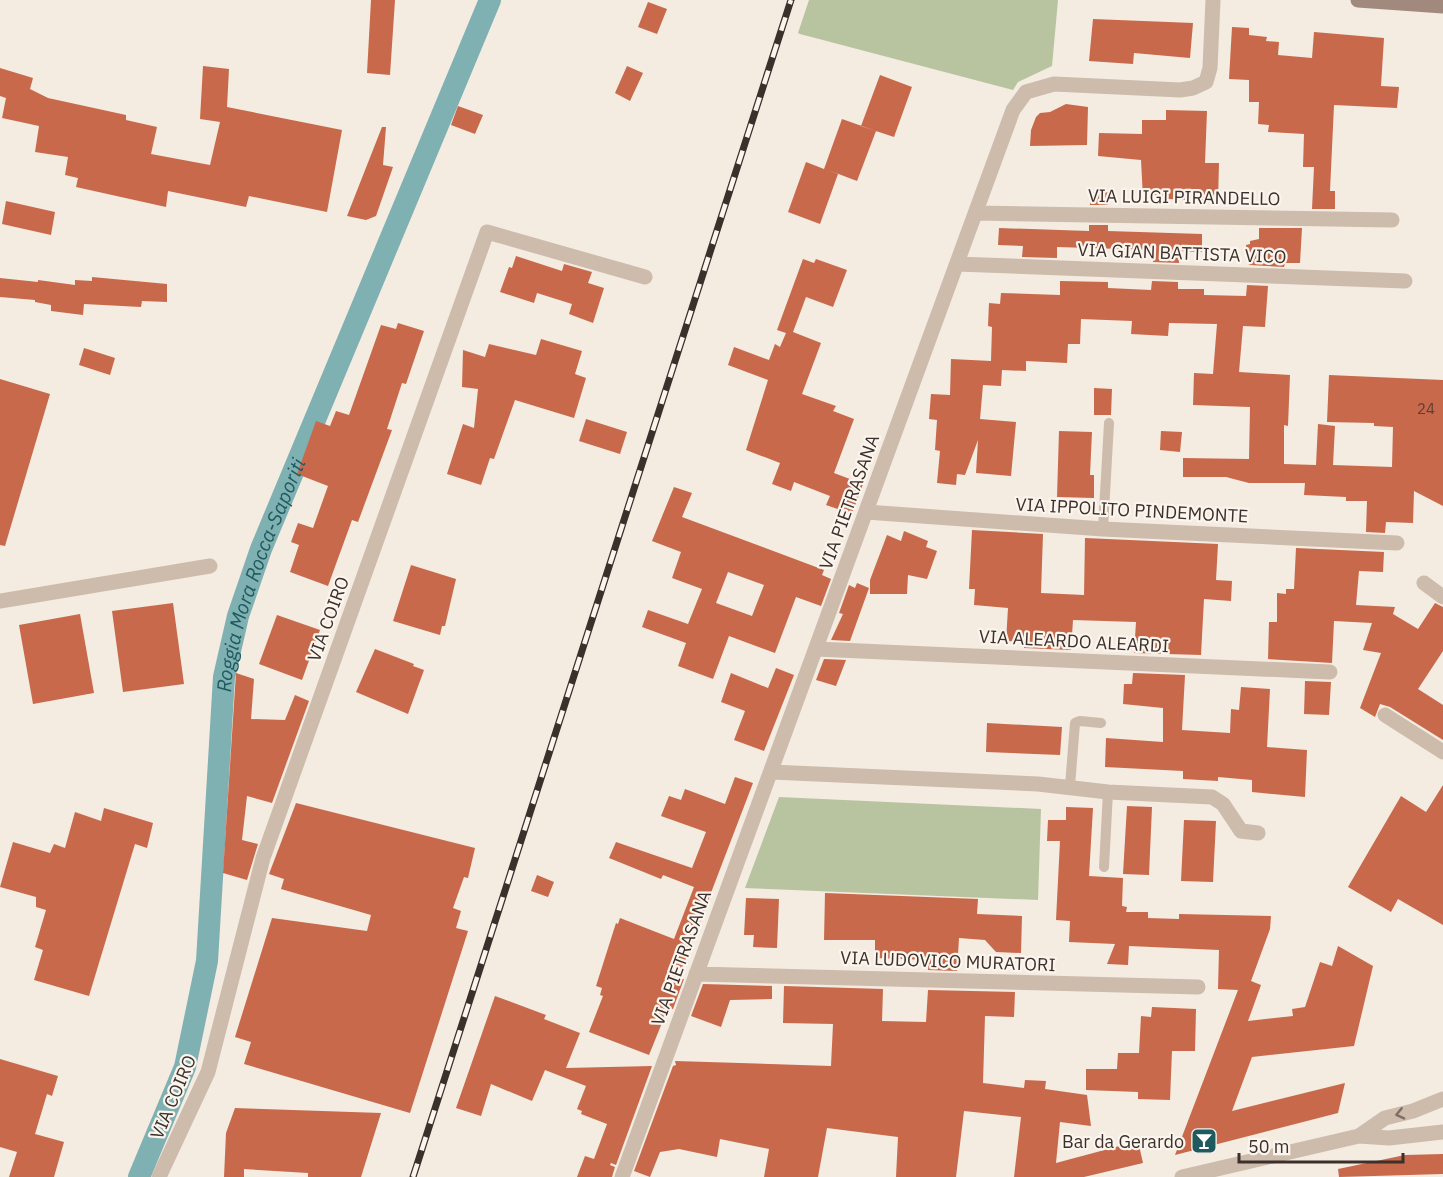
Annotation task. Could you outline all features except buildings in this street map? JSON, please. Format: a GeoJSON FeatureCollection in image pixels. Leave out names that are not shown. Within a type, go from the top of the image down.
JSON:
{"type":"FeatureCollection","features":[{"type":"Feature","properties":{"kind":"main road"},"geometry":{"type":"LineString","coordinates":[[1358,0],[1443,6]]}},
{"type":"Feature","properties":{"kind":"street","name":"VIA PIETRASANA"},"geometry":{"type":"LineString","coordinates":[[622,1177],[1014,110],[1026,92],[1054,84],[1180,90],[1193,88],[1206,82],[1210,68],[1213,0]]}},
{"type":"Feature","properties":{"kind":"street","name":"VIA LUIGI PIRANDELLO"},"geometry":{"type":"LineString","coordinates":[[976,213],[1392,220]]}},
{"type":"Feature","properties":{"kind":"street","name":"VIA COIRO"},"geometry":{"type":"LineString","coordinates":[[159,1177],[208,1071],[263,858],[487,232],[645,278]]}},
{"type":"Feature","properties":{"kind":"street","name":"VIA GIAN BATTISTA VICO"},"geometry":{"type":"LineString","coordinates":[[957,264],[1405,281]]}},
{"type":"Feature","properties":{"kind":"street","name":"VIA IPPOLITO PINDEMONTE"},"geometry":{"type":"LineString","coordinates":[[866,512],[1103,529],[1397,543]]}},
{"type":"Feature","properties":{"kind":"street"},"geometry":{"type":"LineString","coordinates":[[0,601],[210,566]]}},
{"type":"Feature","properties":{"kind":"street"},"geometry":{"type":"LineString","coordinates":[[1425,583],[1443,597]]}},
{"type":"Feature","properties":{"kind":"street","name":"VIA ALEARDO ALEARDI"},"geometry":{"type":"LineString","coordinates":[[816,649],[1330,672]]}},
{"type":"Feature","properties":{"kind":"street"},"geometry":{"type":"LineString","coordinates":[[1385,715],[1443,752]]}},
{"type":"Feature","properties":{"kind":"street"},"geometry":{"type":"LineString","coordinates":[[771,772],[1071,786],[1108,792],[1212,798],[1223,804],[1241,831],[1258,833]]}},
{"type":"Feature","properties":{"kind":"street","name":"VIA LUDOVICO MURATORI"},"geometry":{"type":"LineString","coordinates":[[696,974],[1198,987]]}},
{"type":"Feature","properties":{"kind":"street"},"geometry":{"type":"LineString","coordinates":[[1359,1136],[1385,1118],[1413,1111],[1443,1099]]}},
{"type":"Feature","properties":{"kind":"street"},"geometry":{"type":"LineString","coordinates":[[1182,1177],[1359,1136],[1389,1138],[1443,1132]]}},
{"type":"Feature","properties":{"kind":"lane"},"geometry":{"type":"LineString","coordinates":[[1103,529],[1109,423]]}},
{"type":"Feature","properties":{"kind":"lane"},"geometry":{"type":"LineString","coordinates":[[1071,786],[1075,723],[1101,723]]}},
{"type":"Feature","properties":{"kind":"lane"},"geometry":{"type":"LineString","coordinates":[[1104,867],[1108,792]]}},
{"type":"Feature","properties":{"kind":"green space"},"geometry":{"type":"Polygon","coordinates":[[[809,0],[1058,0],[1052,66],[1018,82],[1013,90],[800,34],[798,33],[809,0]]]}},
{"type":"Feature","properties":{"kind":"green space"},"geometry":{"type":"Polygon","coordinates":[[[779,797],[1041,809],[1038,900],[745,888],[779,797]]]}},
{"type":"Feature","properties":{"kind":"waterway","name":"Roggia Mora Rocca-Saporiti"},"geometry":{"type":"LineString","coordinates":[[139,1177],[185,1067],[207,961],[224,677],[238,616],[261,549],[490,0]]}},
{"type":"Feature","properties":{"kind":"railway"},"geometry":{"type":"LineString","coordinates":[[413,1177],[791,0]]}},
{"type":"Feature","properties":{"kind":"place","name":"Bar da Gerardo"},"geometry":{"type":"Point","coordinates":[1204,1141]}}]}
